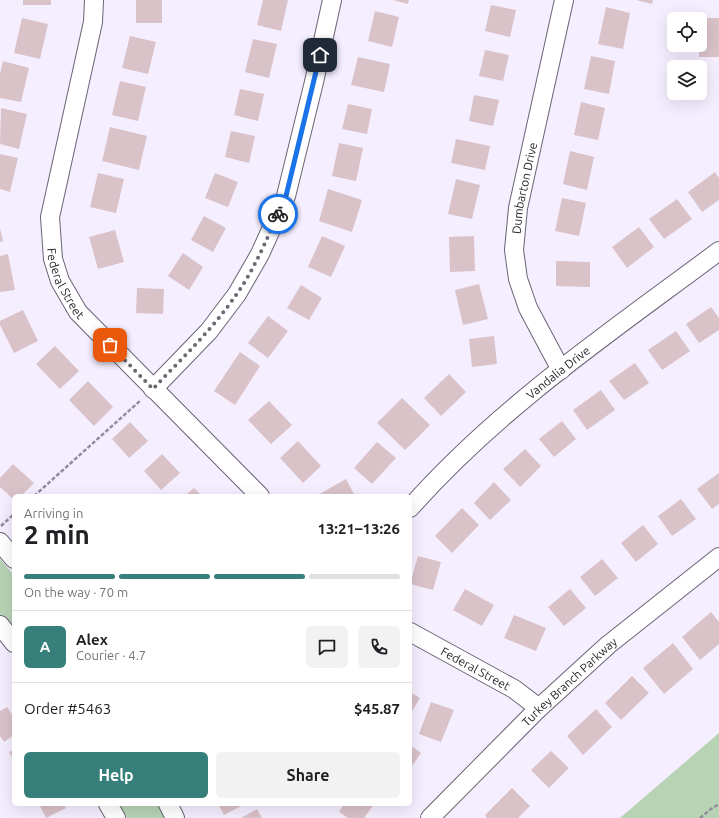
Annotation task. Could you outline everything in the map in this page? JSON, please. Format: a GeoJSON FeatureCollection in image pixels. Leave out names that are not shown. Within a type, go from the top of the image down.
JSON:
{"type":"FeatureCollection","features":[{"type":"Feature","properties":{"kind":"street","name":"Federal Street"},"geometry":{"type":"LineString","coordinates":[[94,0],[92,22],[50,217],[53,259],[60,281],[78,312],[258,494]]}},
{"type":"Feature","properties":{"kind":"street"},"geometry":{"type":"LineString","coordinates":[[153,389],[209,331],[237,294],[260,254],[286,196],[314,82],[332,0]]}},
{"type":"Feature","properties":{"kind":"street","name":"Dumbarton Drive"},"geometry":{"type":"LineString","coordinates":[[560,370],[528,308],[518,279],[514,250],[518,208],[564,0]]}},
{"type":"Feature","properties":{"kind":"street","name":"Vandalia Drive"},"geometry":{"type":"LineString","coordinates":[[412,506],[434,480],[487,430],[560,370],[719,251]]}},
{"type":"Feature","properties":{"kind":"street"},"geometry":{"type":"LineString","coordinates":[[0,542],[12,557]]}},
{"type":"Feature","properties":{"kind":"street","name":"Turkey Branch Parkway"},"geometry":{"type":"LineString","coordinates":[[430,818],[539,708],[608,645],[719,557]]}},
{"type":"Feature","properties":{"kind":"street"},"geometry":{"type":"LineString","coordinates":[[0,625],[12,640]]}},
{"type":"Feature","properties":{"kind":"street","name":"Federal Street"},"geometry":{"type":"LineString","coordinates":[[412,633],[514,689],[539,708]]}},
{"type":"Feature","properties":{"kind":"street"},"geometry":{"type":"LineString","coordinates":[[109,806],[116,818]]}},
{"type":"Feature","properties":{"kind":"street"},"geometry":{"type":"LineString","coordinates":[[169,806],[175,818]]}},
{"type":"Feature","properties":{"kind":"path"},"geometry":{"type":"LineString","coordinates":[[36,494],[153,389]]}},
{"type":"Feature","properties":{"kind":"path"},"geometry":{"type":"LineString","coordinates":[[0,527],[12,516]]}},
{"type":"Feature","properties":{"kind":"path"},"geometry":{"type":"LineString","coordinates":[[700,818],[719,804]]}},
{"type":"Feature","properties":{"kind":"green space"},"geometry":{"type":"Polygon","coordinates":[[[0,559],[12,573],[12,628],[0,614],[0,559]]]}},
{"type":"Feature","properties":{"kind":"green space"},"geometry":{"type":"Polygon","coordinates":[[[719,733],[719,818],[620,818],[719,733]]]}},
{"type":"Feature","properties":{"kind":"green space"},"geometry":{"type":"Polygon","coordinates":[[[120,806],[159,806],[165,818],[127,818],[120,806]]]}},
{"type":"Feature","properties":{"kind":"building"},"geometry":{"type":"Polygon","coordinates":[[[23,0],[51,0],[51,5],[23,5],[23,0]]]}},
{"type":"Feature","properties":{"kind":"building"},"geometry":{"type":"Polygon","coordinates":[[[136,0],[162,0],[162,23],[136,23],[136,0]]]}},
{"type":"Feature","properties":{"kind":"building"},"geometry":{"type":"Polygon","coordinates":[[[263,0],[288,0],[281,31],[257,25],[263,0]]]}},
{"type":"Feature","properties":{"kind":"building"},"geometry":{"type":"Polygon","coordinates":[[[393,0],[409,0],[408,4],[393,0]]]}},
{"type":"Feature","properties":{"kind":"building"},"geometry":{"type":"Polygon","coordinates":[[[636,0],[653,0],[652,4],[636,0]]]}},
{"type":"Feature","properties":{"kind":"building"},"geometry":{"type":"Polygon","coordinates":[[[491,5],[516,10],[510,37],[485,31],[491,5]]]}},
{"type":"Feature","properties":{"kind":"building"},"geometry":{"type":"Polygon","coordinates":[[[606,7],[630,13],[623,49],[598,44],[606,7]]]}},
{"type":"Feature","properties":{"kind":"building"},"geometry":{"type":"Polygon","coordinates":[[[375,11],[399,17],[392,47],[368,41],[375,11]]]}},
{"type":"Feature","properties":{"kind":"building"},"geometry":{"type":"Polygon","coordinates":[[[22,18],[48,24],[40,59],[14,53],[22,18]]]}},
{"type":"Feature","properties":{"kind":"building"},"geometry":{"type":"Polygon","coordinates":[[[707,18],[719,18],[719,57],[699,57],[699,52],[707,52],[707,18]]]}},
{"type":"Feature","properties":{"kind":"building"},"geometry":{"type":"Polygon","coordinates":[[[130,36],[156,42],[148,74],[122,68],[130,36]]]}},
{"type":"Feature","properties":{"kind":"building"},"geometry":{"type":"Polygon","coordinates":[[[253,39],[277,44],[269,78],[245,72],[253,39]]]}},
{"type":"Feature","properties":{"kind":"building"},"geometry":{"type":"Polygon","coordinates":[[[485,50],[509,55],[503,81],[479,76],[485,50]]]}},
{"type":"Feature","properties":{"kind":"building"},"geometry":{"type":"Polygon","coordinates":[[[591,56],[615,61],[609,94],[584,89],[591,56]]]}},
{"type":"Feature","properties":{"kind":"building"},"geometry":{"type":"Polygon","coordinates":[[[358,57],[390,64],[384,92],[351,85],[358,57]]]}},
{"type":"Feature","properties":{"kind":"building"},"geometry":{"type":"Polygon","coordinates":[[[3,61],[29,68],[21,102],[0,98],[0,74],[3,61]]]}},
{"type":"Feature","properties":{"kind":"building"},"geometry":{"type":"Polygon","coordinates":[[[120,81],[146,87],[138,121],[112,115],[120,81]]]}},
{"type":"Feature","properties":{"kind":"building"},"geometry":{"type":"Polygon","coordinates":[[[240,89],[264,94],[258,121],[234,115],[240,89]]]}},
{"type":"Feature","properties":{"kind":"building"},"geometry":{"type":"Polygon","coordinates":[[[474,95],[499,100],[493,126],[469,121],[474,95]]]}},
{"type":"Feature","properties":{"kind":"building"},"geometry":{"type":"Polygon","coordinates":[[[581,102],[605,108],[598,140],[574,135],[581,102]]]}},
{"type":"Feature","properties":{"kind":"building"},"geometry":{"type":"Polygon","coordinates":[[[348,104],[372,109],[367,134],[342,129],[348,104]]]}},
{"type":"Feature","properties":{"kind":"building"},"geometry":{"type":"Polygon","coordinates":[[[1,108],[27,114],[19,149],[0,144],[1,108]]]}},
{"type":"Feature","properties":{"kind":"building"},"geometry":{"type":"Polygon","coordinates":[[[110,127],[147,136],[139,170],[102,161],[110,127]]]}},
{"type":"Feature","properties":{"kind":"building"},"geometry":{"type":"Polygon","coordinates":[[[231,131],[255,136],[249,163],[225,157],[231,131]]]}},
{"type":"Feature","properties":{"kind":"building"},"geometry":{"type":"Polygon","coordinates":[[[456,139],[490,146],[485,170],[451,163],[456,139]]]}},
{"type":"Feature","properties":{"kind":"building"},"geometry":{"type":"Polygon","coordinates":[[[339,143],[363,148],[356,181],[332,176],[339,143]]]}},
{"type":"Feature","properties":{"kind":"building"},"geometry":{"type":"Polygon","coordinates":[[[570,151],[594,157],[587,190],[563,184],[570,151]]]}},
{"type":"Feature","properties":{"kind":"building"},"geometry":{"type":"Polygon","coordinates":[[[0,154],[18,158],[10,192],[0,189],[0,154]]]}},
{"type":"Feature","properties":{"kind":"building"},"geometry":{"type":"Polygon","coordinates":[[[715,172],[719,178],[719,200],[702,212],[688,192],[715,172]]]}},
{"type":"Feature","properties":{"kind":"building"},"geometry":{"type":"Polygon","coordinates":[[[98,173],[124,179],[116,213],[90,207],[98,173]]]}},
{"type":"Feature","properties":{"kind":"building"},"geometry":{"type":"Polygon","coordinates":[[[215,173],[238,182],[228,207],[205,198],[215,173]]]}},
{"type":"Feature","properties":{"kind":"building"},"geometry":{"type":"Polygon","coordinates":[[[456,179],[480,185],[472,219],[448,214],[456,179]]]}},
{"type":"Feature","properties":{"kind":"building"},"geometry":{"type":"Polygon","coordinates":[[[328,189],[362,200],[352,232],[319,221],[328,189]]]}},
{"type":"Feature","properties":{"kind":"building"},"geometry":{"type":"Polygon","coordinates":[[[562,198],[586,203],[579,236],[555,231],[562,198]]]}},
{"type":"Feature","properties":{"kind":"building"},"geometry":{"type":"Polygon","coordinates":[[[677,199],[692,219],[664,239],[649,219],[677,199]]]}},
{"type":"Feature","properties":{"kind":"building"},"geometry":{"type":"Polygon","coordinates":[[[204,216],[226,228],[213,252],[191,240],[204,216]]]}},
{"type":"Feature","properties":{"kind":"building"},"geometry":{"type":"Polygon","coordinates":[[[639,227],[654,247],[627,268],[612,247],[639,227]]]}},
{"type":"Feature","properties":{"kind":"building"},"geometry":{"type":"Polygon","coordinates":[[[0,228],[3,241],[0,242],[0,228]]]}},
{"type":"Feature","properties":{"kind":"building"},"geometry":{"type":"Polygon","coordinates":[[[115,230],[124,262],[98,269],[89,237],[115,230]]]}},
{"type":"Feature","properties":{"kind":"building"},"geometry":{"type":"Polygon","coordinates":[[[322,236],[345,246],[331,277],[308,267],[322,236]]]}},
{"type":"Feature","properties":{"kind":"building"},"geometry":{"type":"Polygon","coordinates":[[[474,236],[475,271],[450,272],[449,237],[474,236]]]}},
{"type":"Feature","properties":{"kind":"building"},"geometry":{"type":"Polygon","coordinates":[[[183,253],[203,267],[189,290],[168,276],[183,253]]]}},
{"type":"Feature","properties":{"kind":"building"},"geometry":{"type":"Polygon","coordinates":[[[8,254],[15,290],[0,292],[0,256],[8,254]]]}},
{"type":"Feature","properties":{"kind":"building"},"geometry":{"type":"Polygon","coordinates":[[[556,261],[590,262],[590,287],[556,286],[556,261]]]}},
{"type":"Feature","properties":{"kind":"building"},"geometry":{"type":"Polygon","coordinates":[[[479,284],[488,319],[463,325],[455,290],[479,284]]]}},
{"type":"Feature","properties":{"kind":"building"},"geometry":{"type":"Polygon","coordinates":[[[301,285],[322,298],[309,320],[287,308],[301,285]]]}},
{"type":"Feature","properties":{"kind":"building"},"geometry":{"type":"Polygon","coordinates":[[[137,288],[164,289],[163,314],[136,313],[137,288]]]}},
{"type":"Feature","properties":{"kind":"building"},"geometry":{"type":"Polygon","coordinates":[[[711,307],[719,318],[719,330],[699,343],[686,324],[711,307]]]}},
{"type":"Feature","properties":{"kind":"building"},"geometry":{"type":"Polygon","coordinates":[[[23,310],[38,341],[14,353],[0,325],[0,321],[23,310]]]}},
{"type":"Feature","properties":{"kind":"building"},"geometry":{"type":"Polygon","coordinates":[[[268,316],[288,331],[268,358],[248,343],[268,316]]]}},
{"type":"Feature","properties":{"kind":"building"},"geometry":{"type":"Polygon","coordinates":[[[676,331],[690,351],[662,370],[648,350],[676,331]]]}},
{"type":"Feature","properties":{"kind":"building"},"geometry":{"type":"Polygon","coordinates":[[[494,336],[497,364],[472,367],[469,339],[494,336]]]}},
{"type":"Feature","properties":{"kind":"building"},"geometry":{"type":"Polygon","coordinates":[[[55,346],[79,371],[60,389],[36,364],[55,346]]]}},
{"type":"Feature","properties":{"kind":"building"},"geometry":{"type":"Polygon","coordinates":[[[240,352],[260,366],[235,405],[214,391],[240,352]]]}},
{"type":"Feature","properties":{"kind":"building"},"geometry":{"type":"Polygon","coordinates":[[[635,363],[649,383],[624,400],[609,381],[635,363]]]}},
{"type":"Feature","properties":{"kind":"building"},"geometry":{"type":"Polygon","coordinates":[[[449,374],[466,392],[441,416],[424,398],[449,374]]]}},
{"type":"Feature","properties":{"kind":"building"},"geometry":{"type":"Polygon","coordinates":[[[88,381],[113,407],[94,426],[69,400],[88,381]]]}},
{"type":"Feature","properties":{"kind":"building"},"geometry":{"type":"Polygon","coordinates":[[[601,390],[615,410],[587,430],[573,410],[601,390]]]}},
{"type":"Feature","properties":{"kind":"building"},"geometry":{"type":"Polygon","coordinates":[[[402,398],[430,425],[405,450],[377,423],[402,398]]]}},
{"type":"Feature","properties":{"kind":"building"},"geometry":{"type":"Polygon","coordinates":[[[269,401],[292,425],[271,444],[248,420],[269,401]]]}},
{"type":"Feature","properties":{"kind":"building"},"geometry":{"type":"Polygon","coordinates":[[[562,421],[576,439],[554,457],[539,439],[562,421]]]}},
{"type":"Feature","properties":{"kind":"building"},"geometry":{"type":"Polygon","coordinates":[[[130,422],[148,441],[129,458],[112,439],[130,422]]]}},
{"type":"Feature","properties":{"kind":"building"},"geometry":{"type":"Polygon","coordinates":[[[298,441],[321,466],[303,483],[280,458],[298,441]]]}},
{"type":"Feature","properties":{"kind":"building"},"geometry":{"type":"Polygon","coordinates":[[[377,442],[396,458],[372,484],[354,468],[377,442]]]}},
{"type":"Feature","properties":{"kind":"building"},"geometry":{"type":"Polygon","coordinates":[[[525,449],[541,466],[520,487],[503,469],[525,449]]]}},
{"type":"Feature","properties":{"kind":"building"},"geometry":{"type":"Polygon","coordinates":[[[162,454],[180,473],[161,490],[144,471],[162,454]]]}},
{"type":"Feature","properties":{"kind":"building"},"geometry":{"type":"Polygon","coordinates":[[[13,464],[34,483],[23,494],[12,494],[12,498],[0,487],[0,478],[13,464]]]}},
{"type":"Feature","properties":{"kind":"building"},"geometry":{"type":"Polygon","coordinates":[[[719,473],[719,504],[712,509],[697,489],[719,473]]]}},
{"type":"Feature","properties":{"kind":"building"},"geometry":{"type":"Polygon","coordinates":[[[346,479],[354,494],[320,494],[346,479]]]}},
{"type":"Feature","properties":{"kind":"building"},"geometry":{"type":"Polygon","coordinates":[[[494,482],[511,500],[490,520],[474,503],[494,482]]]}},
{"type":"Feature","properties":{"kind":"building"},"geometry":{"type":"Polygon","coordinates":[[[194,488],[200,494],[187,494],[194,488]]]}},
{"type":"Feature","properties":{"kind":"building"},"geometry":{"type":"Polygon","coordinates":[[[681,499],[696,519],[672,536],[658,516],[681,499]]]}},
{"type":"Feature","properties":{"kind":"building"},"geometry":{"type":"Polygon","coordinates":[[[462,508],[479,525],[452,553],[435,536],[462,508]]]}},
{"type":"Feature","properties":{"kind":"building"},"geometry":{"type":"Polygon","coordinates":[[[643,525],[658,544],[636,562],[621,543],[643,525]]]}},
{"type":"Feature","properties":{"kind":"building"},"geometry":{"type":"Polygon","coordinates":[[[418,556],[441,562],[433,590],[412,585],[412,577],[418,556]]]}},
{"type":"Feature","properties":{"kind":"building"},"geometry":{"type":"Polygon","coordinates":[[[602,559],[618,578],[595,596],[580,577],[602,559]]]}},
{"type":"Feature","properties":{"kind":"building"},"geometry":{"type":"Polygon","coordinates":[[[465,589],[494,605],[482,626],[453,610],[465,589]]]}},
{"type":"Feature","properties":{"kind":"building"},"geometry":{"type":"Polygon","coordinates":[[[570,589],[586,608],[564,626],[548,607],[570,589]]]}},
{"type":"Feature","properties":{"kind":"building"},"geometry":{"type":"Polygon","coordinates":[[[711,612],[719,622],[719,644],[700,660],[682,637],[711,612]]]}},
{"type":"Feature","properties":{"kind":"building"},"geometry":{"type":"Polygon","coordinates":[[[514,615],[546,628],[536,651],[504,638],[514,615]]]}},
{"type":"Feature","properties":{"kind":"building"},"geometry":{"type":"Polygon","coordinates":[[[673,643],[693,669],[664,694],[643,668],[673,643]]]}},
{"type":"Feature","properties":{"kind":"building"},"geometry":{"type":"Polygon","coordinates":[[[632,676],[649,693],[621,720],[605,703],[632,676]]]}},
{"type":"Feature","properties":{"kind":"building"},"geometry":{"type":"Polygon","coordinates":[[[412,693],[420,698],[412,712],[412,693]]]}},
{"type":"Feature","properties":{"kind":"building"},"geometry":{"type":"Polygon","coordinates":[[[431,702],[454,710],[441,742],[419,734],[431,702]]]}},
{"type":"Feature","properties":{"kind":"building"},"geometry":{"type":"Polygon","coordinates":[[[7,707],[12,715],[12,736],[4,742],[0,736],[0,711],[7,707]]]}},
{"type":"Feature","properties":{"kind":"building"},"geometry":{"type":"Polygon","coordinates":[[[596,709],[612,727],[583,755],[567,736],[596,709]]]}},
{"type":"Feature","properties":{"kind":"building"},"geometry":{"type":"Polygon","coordinates":[[[412,746],[421,753],[412,766],[412,746]]]}},
{"type":"Feature","properties":{"kind":"building"},"geometry":{"type":"Polygon","coordinates":[[[551,751],[569,768],[549,788],[531,770],[551,751]]]}},
{"type":"Feature","properties":{"kind":"building"},"geometry":{"type":"Polygon","coordinates":[[[512,788],[530,806],[518,818],[487,818],[485,815],[512,788]]]}},
{"type":"Feature","properties":{"kind":"building"},"geometry":{"type":"Polygon","coordinates":[[[40,806],[64,806],[66,808],[46,818],[40,806]]]}},
{"type":"Feature","properties":{"kind":"building"},"geometry":{"type":"Polygon","coordinates":[[[219,806],[241,806],[224,815],[219,806]]]}},
{"type":"Feature","properties":{"kind":"building"},"geometry":{"type":"Polygon","coordinates":[[[343,806],[373,806],[364,818],[348,818],[339,812],[343,806]]]}},
{"type":"Feature","properties":{"kind":"building"},"geometry":{"type":"Polygon","coordinates":[[[257,809],[262,818],[241,818],[257,809]]]}},
{"type":"Feature","properties":{"kind":"way so far"},"geometry":{"type":"LineString","coordinates":[[110,345],[153,389],[209,331],[237,294],[260,254],[278,214]]}},
{"type":"Feature","properties":{"kind":"route"},"geometry":{"type":"LineString","coordinates":[[278,214],[286,196],[320,55]]}}]}
